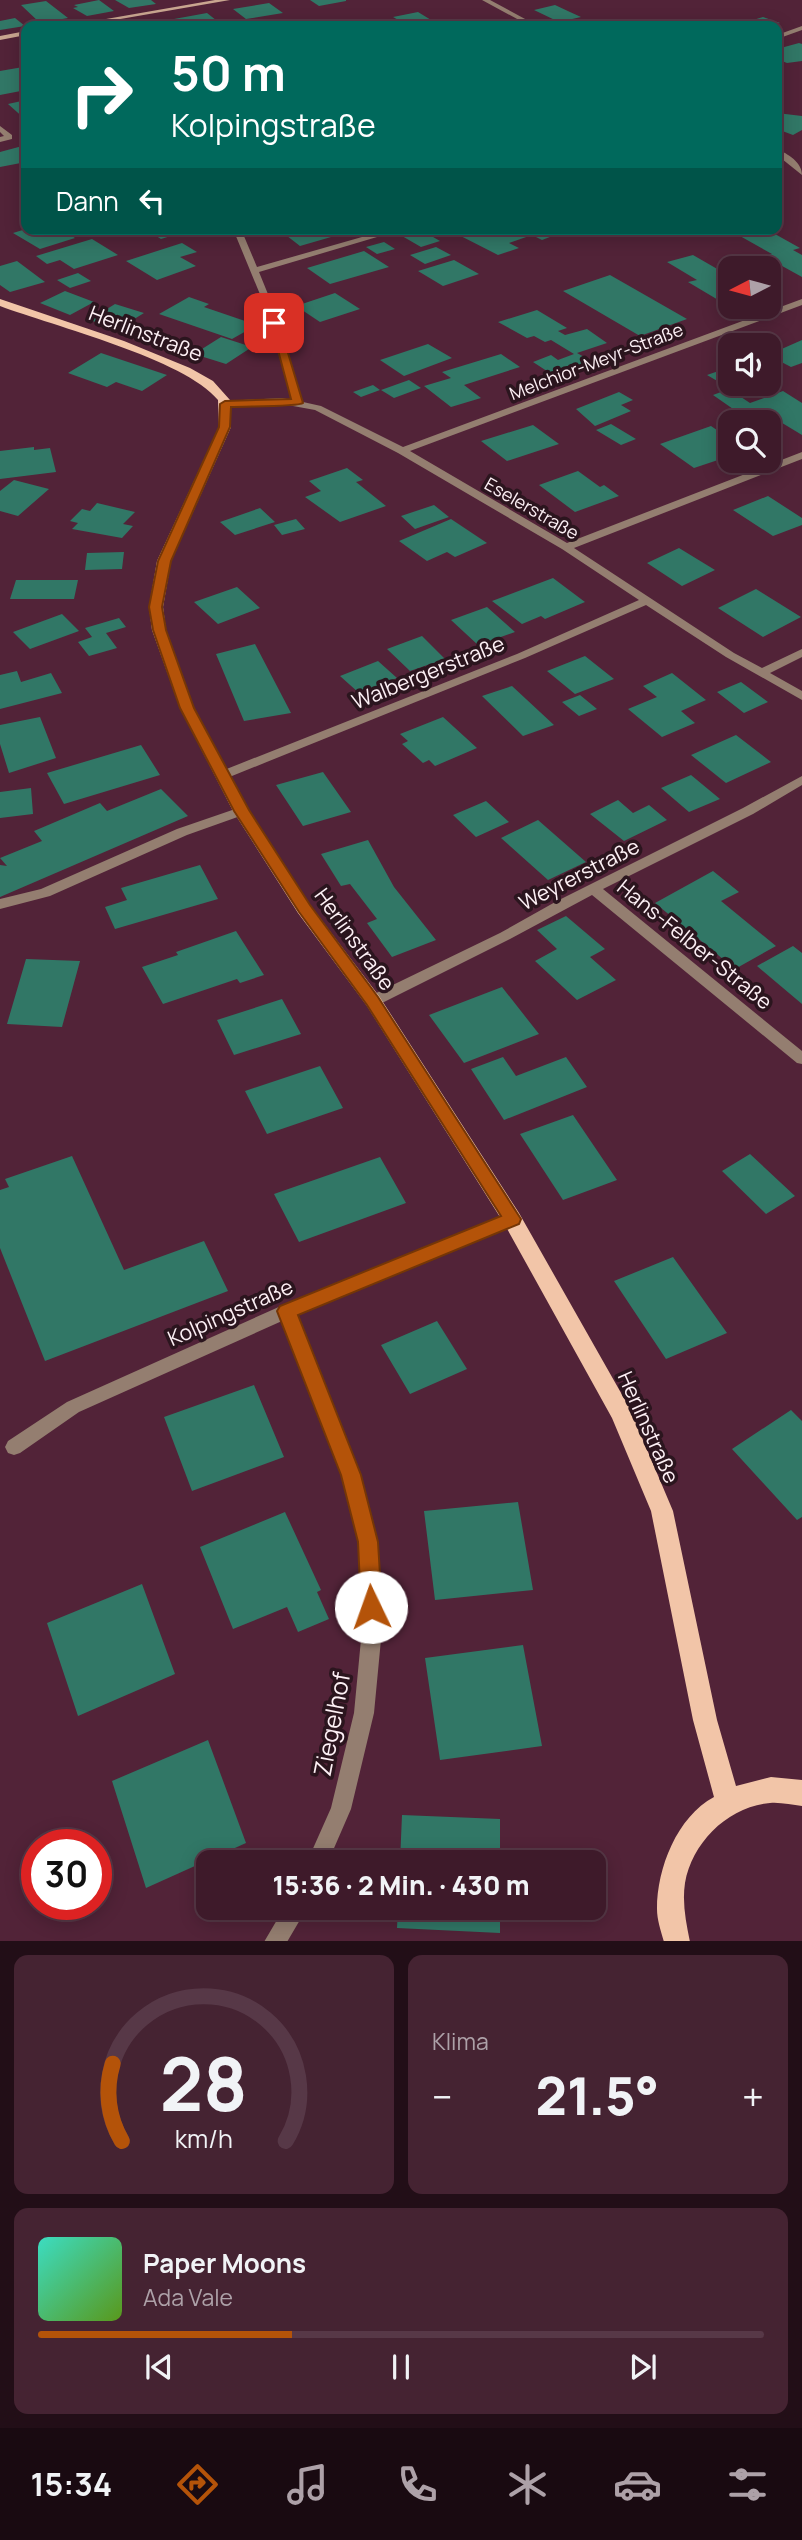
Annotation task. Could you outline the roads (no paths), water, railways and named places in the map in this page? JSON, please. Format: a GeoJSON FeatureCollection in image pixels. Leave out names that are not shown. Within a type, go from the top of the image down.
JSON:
{"type":"FeatureCollection","features":[{"type":"Feature","properties":{"kind":"main road"},"geometry":{"type":"LineString","coordinates":[[99,21],[227,0]]}},
{"type":"Feature","properties":{"kind":"main road"},"geometry":{"type":"LineString","coordinates":[[0,38],[21,34]]}},
{"type":"Feature","properties":{"kind":"main road","name":"Herlinstraße"},"geometry":{"type":"LineString","coordinates":[[0,302],[192,372],[216,388],[225,404],[225,427],[164,561],[156,607],[159,630],[187,708],[241,811],[304,909],[373,1001],[512,1219],[621,1414],[662,1511],[705,1720],[728,1801]]}},
{"type":"Feature","properties":{"kind":"main road"},"geometry":{"type":"LineString","coordinates":[[677,1941],[670,1894],[680,1854],[699,1822],[728,1801],[758,1791],[790,1790],[802,1793]]}},
{"type":"Feature","properties":{"kind":"street"},"geometry":{"type":"LineString","coordinates":[[485,0],[525,21]]}},
{"type":"Feature","properties":{"kind":"street"},"geometry":{"type":"LineString","coordinates":[[782,35],[802,28]]}},
{"type":"Feature","properties":{"kind":"street"},"geometry":{"type":"LineString","coordinates":[[0,128],[9,137],[0,139]]}},
{"type":"Feature","properties":{"kind":"street"},"geometry":{"type":"LineString","coordinates":[[782,154],[798,164],[802,173]]}},
{"type":"Feature","properties":{"kind":"street"},"geometry":{"type":"LineString","coordinates":[[240,235],[255,270],[298,403]]}},
{"type":"Feature","properties":{"kind":"street"},"geometry":{"type":"LineString","coordinates":[[255,270],[380,235]]}},
{"type":"Feature","properties":{"kind":"street","name":"Melchior-Meyr-Straße"},"geometry":{"type":"LineString","coordinates":[[401,451],[802,302]]}},
{"type":"Feature","properties":{"kind":"street","name":"Eselerstraße"},"geometry":{"type":"LineString","coordinates":[[225,404],[272,401],[318,408],[401,451],[566,547],[645,601],[802,695]]}},
{"type":"Feature","properties":{"kind":"street"},"geometry":{"type":"LineString","coordinates":[[566,547],[802,455]]}},
{"type":"Feature","properties":{"kind":"street","name":"Walbergerstraße"},"geometry":{"type":"LineString","coordinates":[[223,775],[522,656],[645,601]]}},
{"type":"Feature","properties":{"kind":"street"},"geometry":{"type":"LineString","coordinates":[[762,673],[802,652]]}},
{"type":"Feature","properties":{"kind":"street","name":"Weyrerstraße"},"geometry":{"type":"LineString","coordinates":[[373,1001],[594,890],[802,780]]}},
{"type":"Feature","properties":{"kind":"street"},"geometry":{"type":"LineString","coordinates":[[0,904],[45,893],[182,832],[241,811]]}},
{"type":"Feature","properties":{"kind":"street","name":"Hans-Felber-Straße"},"geometry":{"type":"LineString","coordinates":[[594,890],[802,1059]]}},
{"type":"Feature","properties":{"kind":"street","name":"Kolpingstraße"},"geometry":{"type":"LineString","coordinates":[[14,1447],[74,1406],[287,1311],[512,1219]]}},
{"type":"Feature","properties":{"kind":"street","name":"Ziegelhof"},"geometry":{"type":"LineString","coordinates":[[287,1311],[351,1475],[368,1542],[372,1629],[364,1713],[341,1809],[322,1850]]}},
{"type":"Feature","properties":{"kind":"street"},"geometry":{"type":"LineString","coordinates":[[274,1941],[288,1920]]}}]}
